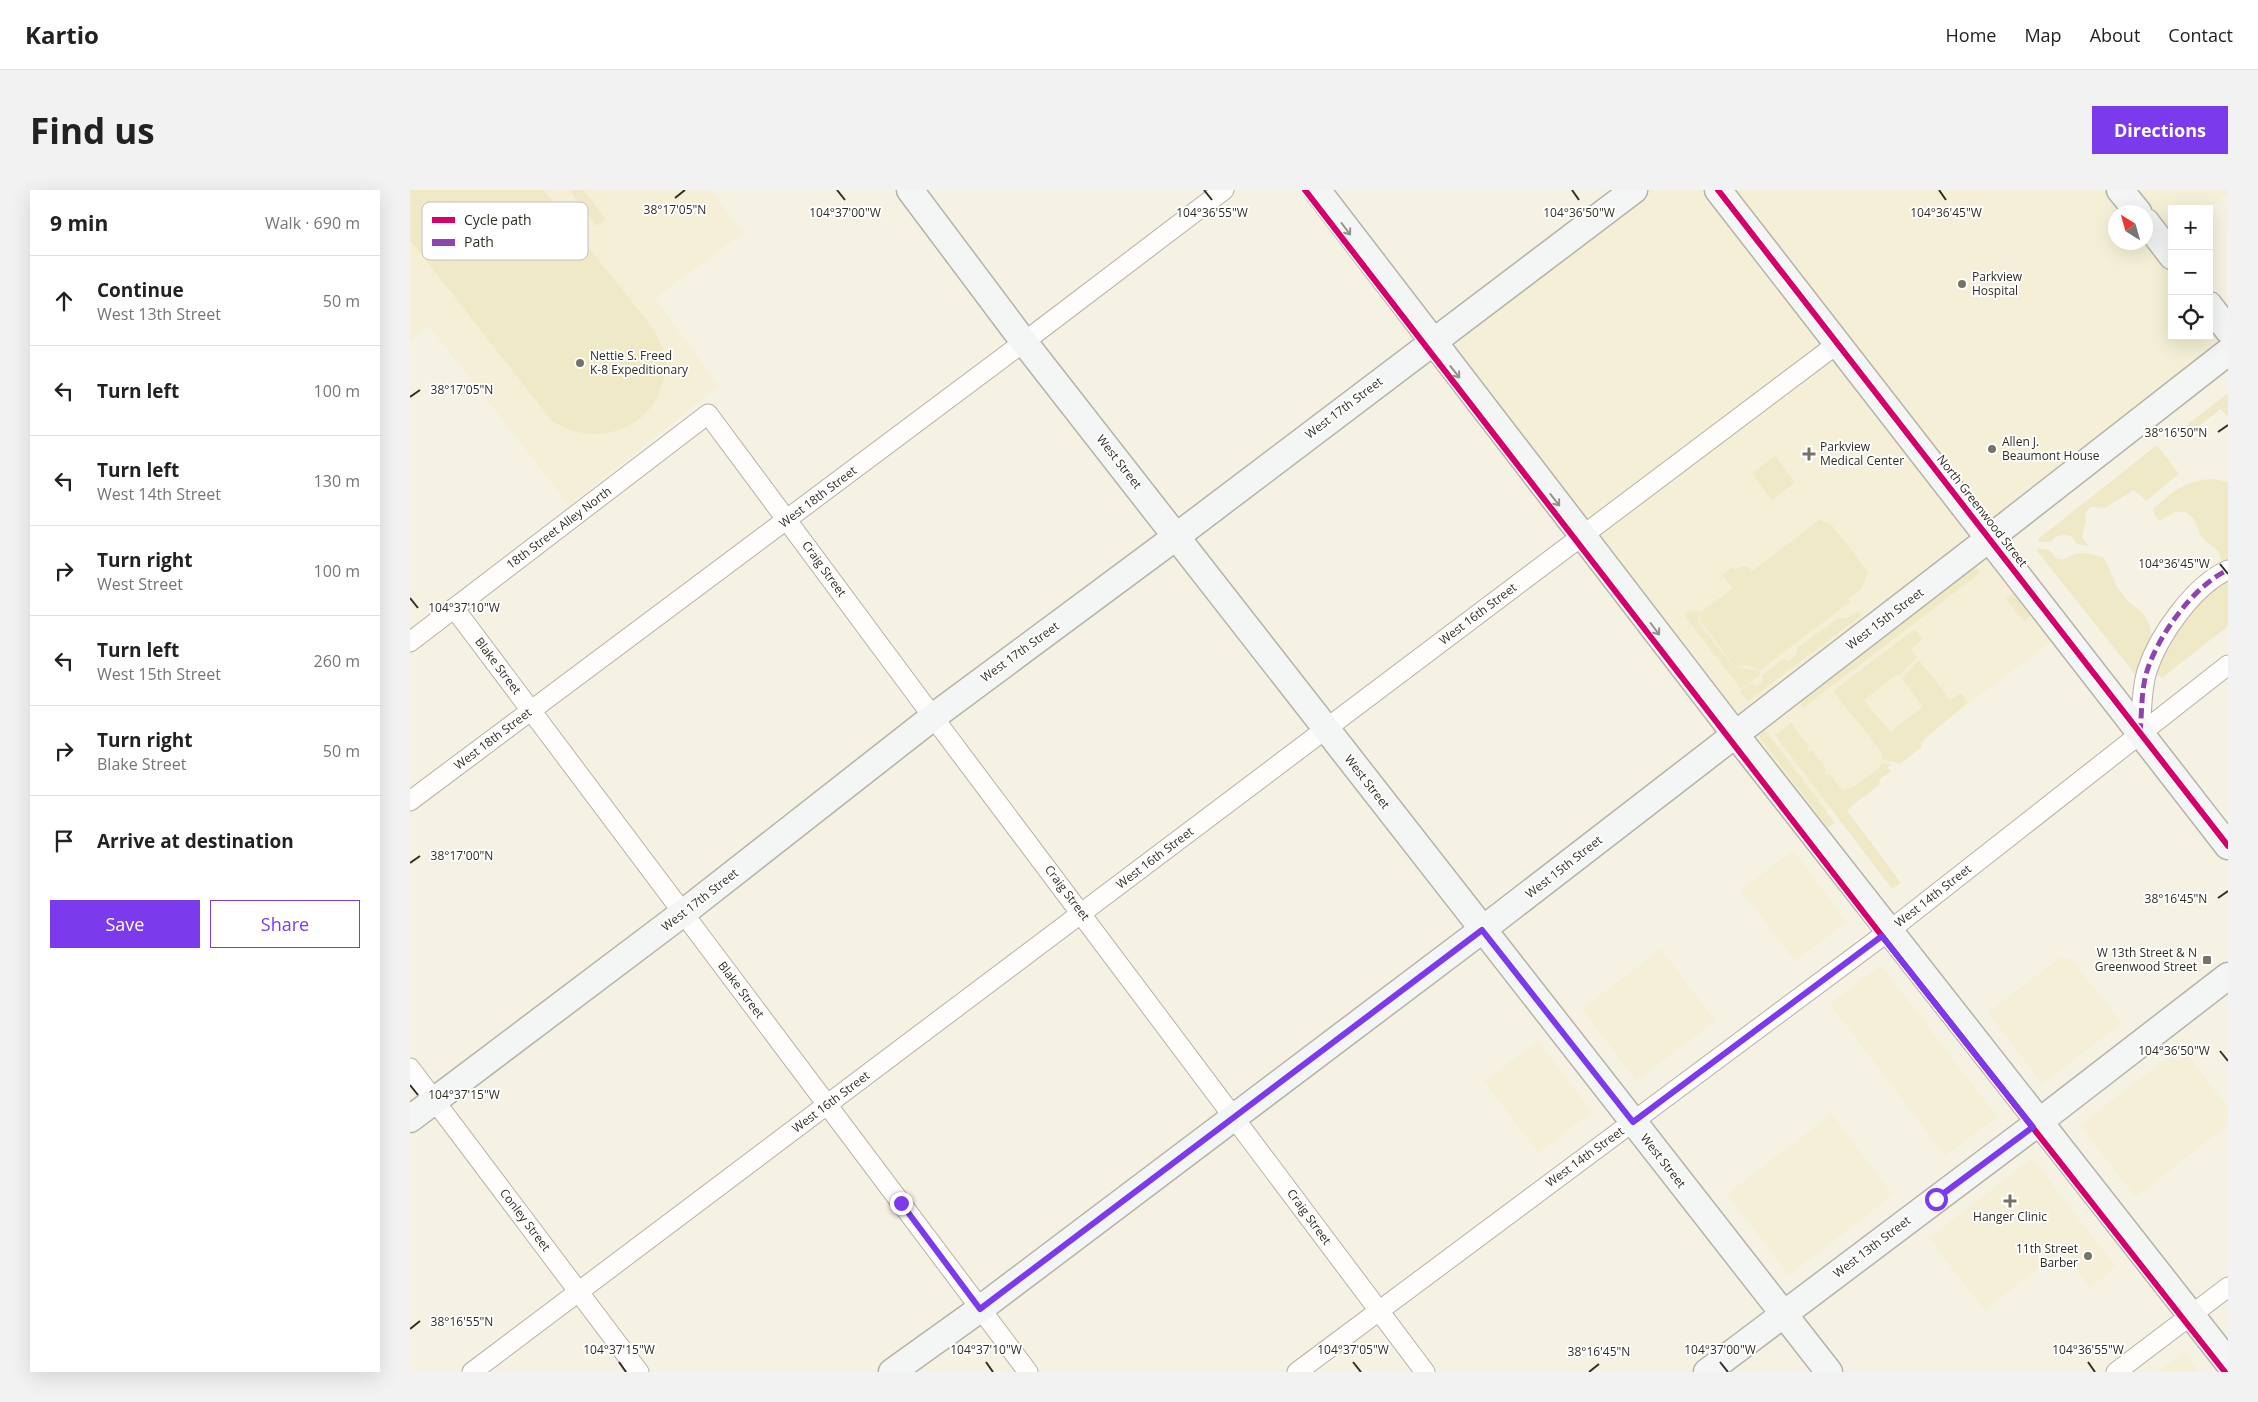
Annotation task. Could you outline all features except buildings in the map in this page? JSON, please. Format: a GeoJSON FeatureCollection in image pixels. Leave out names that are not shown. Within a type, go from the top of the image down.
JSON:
{"type":"FeatureCollection","features":[{"type":"Feature","properties":{"kind":"street","name":"West Street"},"geometry":{"type":"LineString","coordinates":[[910,190],[1024,342],[1829,1372]]}},
{"type":"Feature","properties":{"kind":"street","name":"West 18th Street"},"geometry":{"type":"LineString","coordinates":[[410,801],[787,520],[1224,190]]}},
{"type":"Feature","properties":{"kind":"street"},"geometry":{"type":"LineString","coordinates":[[1317,190],[1735,734],[2228,1362]]}},
{"type":"Feature","properties":{"kind":"street","name":"West 17th Street"},"geometry":{"type":"LineString","coordinates":[[410,1119],[683,913],[932,717],[1177,536],[1432,341],[1634,190]]}},
{"type":"Feature","properties":{"kind":"street","name":"North Greenwood Street"},"geometry":{"type":"LineString","coordinates":[[1718,190],[2228,846]]}},
{"type":"Feature","properties":{"kind":"street"},"geometry":{"type":"LineString","coordinates":[[2120,190],[2132,205]]}},
{"type":"Feature","properties":{"kind":"street"},"geometry":{"type":"LineString","coordinates":[[2153,231],[2168,251]]}},
{"type":"Feature","properties":{"kind":"street"},"geometry":{"type":"LineString","coordinates":[[2213,310],[2228,330]]}},
{"type":"Feature","properties":{"kind":"street","name":"West 16th Street"},"geometry":{"type":"LineString","coordinates":[[472,1372],[1837,344]]}},
{"type":"Feature","properties":{"kind":"street","name":"West 15th Street"},"geometry":{"type":"LineString","coordinates":[[892,1372],[980,1309],[1482,930],[2228,352]]}},
{"type":"Feature","properties":{"kind":"street","name":"Craig Street"},"geometry":{"type":"LineString","coordinates":[[708,414],[932,717],[1082,913],[1425,1372]]}},
{"type":"Feature","properties":{"kind":"street","name":"18th Street Alley North"},"geometry":{"type":"LineString","coordinates":[[410,642],[708,414]]}},
{"type":"Feature","properties":{"kind":"street"},"geometry":{"type":"LineString","coordinates":[[2140,733],[2146,672],[2154,654],[2186,604],[2205,584],[2228,570]]}},
{"type":"Feature","properties":{"kind":"street","name":"Blake Street"},"geometry":{"type":"LineString","coordinates":[[454,608],[1028,1372]]}},
{"type":"Feature","properties":{"kind":"street","name":"West 14th Street"},"geometry":{"type":"LineString","coordinates":[[1297,1372],[1889,931],[2228,665]]}},
{"type":"Feature","properties":{"kind":"street","name":"West 13th Street"},"geometry":{"type":"LineString","coordinates":[[1707,1372],[2040,1122],[2228,976]]}},
{"type":"Feature","properties":{"kind":"street","name":"Conley Street"},"geometry":{"type":"LineString","coordinates":[[410,1068],[639,1372]]}},
{"type":"Feature","properties":{"kind":"street"},"geometry":{"type":"LineString","coordinates":[[2116,1372],[2228,1287]]}},
{"type":"Feature","properties":{"kind":"shaded area","name":"Nettie S. Freed K-8 Expeditionary"},"geometry":{"type":"Polygon","coordinates":[[[410,190],[711,190],[743,233],[655,298],[719,386],[569,505],[429,326],[410,340],[410,190]]]}},
{"type":"Feature","properties":{"kind":"shaded area"},"geometry":{"type":"Polygon","coordinates":[[[410,190],[544,190],[553,202],[422,202],[422,255],[410,240],[410,190]]]}},
{"type":"Feature","properties":{"kind":"shaded area"},"geometry":{"type":"Polygon","coordinates":[[[569,190],[583,190],[606,219],[597,226],[588,214],[588,202],[578,202],[569,190]]]}},
{"type":"Feature","properties":{"kind":"shaded area","name":"Parkview Medical Center"},"geometry":{"type":"Polygon","coordinates":[[[1634,190],[2228,190],[2228,194],[2213,206],[2168,205],[2168,340],[2213,340],[2213,315],[2228,352],[1989,539],[2063,633],[1806,826],[1431,341],[1634,190]]]}},
{"type":"Feature","properties":{"kind":"shaded area"},"geometry":{"type":"Polygon","coordinates":[[[588,246],[641,313],[660,342],[665,366],[660,390],[648,411],[639,420],[628,426],[599,434],[581,433],[552,421],[426,260],[588,260],[588,246]]]}},
{"type":"Feature","properties":{"kind":"shaded area"},"geometry":{"type":"Polygon","coordinates":[[[2228,393],[2228,417],[2221,409],[2181,440],[2176,433],[2228,393]]]}},
{"type":"Feature","properties":{"kind":"shaded area"},"geometry":{"type":"Polygon","coordinates":[[[2157,445],[2179,474],[2146,501],[2134,490],[2105,508],[2090,507],[2085,514],[2086,521],[2082,537],[2089,546],[2077,544],[2071,536],[2065,535],[2057,536],[2051,542],[2039,542],[2038,539],[2157,445]]]}},
{"type":"Feature","properties":{"kind":"shaded area"},"geometry":{"type":"Polygon","coordinates":[[[1775,456],[1795,482],[1772,500],[1752,474],[1775,456]]]}},
{"type":"Feature","properties":{"kind":"shaded area"},"geometry":{"type":"Polygon","coordinates":[[[2214,479],[2228,482],[2228,565],[2223,566],[2219,552],[2202,538],[2193,518],[2185,512],[2175,512],[2159,521],[2153,509],[2187,484],[2214,479]]]}},
{"type":"Feature","properties":{"kind":"shaded area"},"geometry":{"type":"Polygon","coordinates":[[[1819,520],[1831,524],[1868,572],[1862,588],[1848,598],[1850,602],[1760,670],[1746,665],[1735,667],[1700,621],[1701,612],[1733,588],[1722,575],[1733,567],[1735,570],[1741,566],[1749,567],[1752,571],[1819,520]]]}},
{"type":"Feature","properties":{"kind":"shaded area"},"geometry":{"type":"Polygon","coordinates":[[[2038,548],[2050,550],[2059,559],[2066,559],[2077,553],[2087,553],[2103,557],[2118,588],[2128,601],[2140,610],[2149,623],[2152,639],[2149,655],[2134,673],[2037,551],[2038,548]]]}},
{"type":"Feature","properties":{"kind":"shaded area"},"geometry":{"type":"Polygon","coordinates":[[[1974,565],[1980,573],[1803,708],[1799,697],[1974,565]]]}},
{"type":"Feature","properties":{"kind":"shaded area"},"geometry":{"type":"Polygon","coordinates":[[[2228,576],[2228,626],[2162,678],[2153,674],[2162,651],[2192,607],[2228,576]]]}},
{"type":"Feature","properties":{"kind":"shaded area"},"geometry":{"type":"Polygon","coordinates":[[[2014,592],[2032,615],[2024,621],[2006,599],[2014,592]]]}},
{"type":"Feature","properties":{"kind":"shaded area"},"geometry":{"type":"Polygon","coordinates":[[[1690,610],[1700,612],[1698,622],[1734,667],[1759,671],[1761,674],[1741,689],[1684,615],[1690,610]]]}},
{"type":"Feature","properties":{"kind":"shaded area"},"geometry":{"type":"Polygon","coordinates":[[[1858,611],[1861,616],[1748,701],[1740,692],[1750,683],[1755,686],[1762,683],[1762,675],[1784,659],[1788,661],[1792,659],[1797,653],[1797,648],[1838,618],[1847,618],[1858,611]]]}},
{"type":"Feature","properties":{"kind":"shaded area"},"geometry":{"type":"Polygon","coordinates":[[[1915,629],[1923,639],[1911,649],[1917,657],[1899,676],[1897,674],[1864,700],[1890,732],[1923,707],[1902,679],[1919,660],[1950,700],[1961,693],[1968,702],[1921,742],[1922,747],[1900,764],[1882,759],[1881,751],[1833,691],[1915,629]]]}},
{"type":"Feature","properties":{"kind":"shaded area"},"geometry":{"type":"Polygon","coordinates":[[[1791,723],[1809,747],[1807,749],[1809,752],[1812,750],[1827,770],[1824,772],[1827,775],[1829,773],[1842,791],[1855,786],[1878,769],[1882,763],[1892,765],[1888,767],[1891,771],[1880,779],[1879,785],[1847,810],[1901,883],[1892,889],[1775,735],[1791,723]]]}},
{"type":"Feature","properties":{"kind":"shaded area"},"geometry":{"type":"Polygon","coordinates":[[[1764,728],[1835,823],[1828,828],[1760,738],[1758,731],[1764,728]]]}},
{"type":"Feature","properties":{"kind":"shaded area"},"geometry":{"type":"Polygon","coordinates":[[[1793,850],[1847,922],[1795,961],[1741,890],[1793,850]]]}},
{"type":"Feature","properties":{"kind":"shaded area"},"geometry":{"type":"Polygon","coordinates":[[[1661,949],[1715,1021],[1636,1081],[1582,1009],[1661,949]]]}},
{"type":"Feature","properties":{"kind":"shaded area"},"geometry":{"type":"Polygon","coordinates":[[[2060,958],[2071,959],[2122,1023],[2042,1084],[1988,1012],[2060,958]]]}},
{"type":"Feature","properties":{"kind":"shaded area"},"geometry":{"type":"Polygon","coordinates":[[[1881,965],[1997,1117],[1945,1156],[1830,1004],[1881,965]]]}},
{"type":"Feature","properties":{"kind":"shaded area"},"geometry":{"type":"Polygon","coordinates":[[[1538,1041],[1592,1112],[1538,1153],[1484,1081],[1538,1041]]]}},
{"type":"Feature","properties":{"kind":"shaded area"},"geometry":{"type":"Polygon","coordinates":[[[2182,1047],[2228,1108],[2228,1125],[2135,1197],[2080,1125],[2182,1047]]]}},
{"type":"Feature","properties":{"kind":"shaded area"},"geometry":{"type":"Polygon","coordinates":[[[1832,1114],[1893,1195],[1789,1275],[1727,1194],[1832,1114]]]}},
{"type":"Feature","properties":{"kind":"shaded area"},"geometry":{"type":"Polygon","coordinates":[[[2032,1158],[2116,1267],[2090,1288],[2061,1251],[1984,1310],[1929,1238],[2032,1158]]]}},
{"type":"Feature","properties":{"kind":"shaded area"},"geometry":{"type":"Polygon","coordinates":[[[2184,1352],[2199,1372],[2158,1372],[2184,1352]]]}},
{"type":"Feature","properties":{"kind":"marked path"},"geometry":{"type":"LineString","coordinates":[[2140,733],[2145,678],[2152,657],[2168,628],[2190,599],[2215,577],[2228,570]]}},
{"type":"Feature","properties":{"kind":"cycle path"},"geometry":{"type":"LineString","coordinates":[[1305,190],[1882,936],[2225,1372]]}},
{"type":"Feature","properties":{"kind":"cycle path"},"geometry":{"type":"LineString","coordinates":[[1718,190],[2228,846]]}},
{"type":"Feature","properties":{"kind":"place","name":"Parkview Hospital"},"geometry":{"type":"Point","coordinates":[1962,284]}},
{"type":"Feature","properties":{"kind":"place","name":"Nettie S. Freed K-8 Expeditionary"},"geometry":{"type":"Point","coordinates":[580,363]}},
{"type":"Feature","properties":{"kind":"place","name":"Allen J. Beaumont House"},"geometry":{"type":"Point","coordinates":[1992,449]}},
{"type":"Feature","properties":{"kind":"place","name":"Parkview Medical Center"},"geometry":{"type":"Point","coordinates":[1809,454]}},
{"type":"Feature","properties":{"kind":"place","name":"W 13th Street & N Greenwood Street"},"geometry":{"type":"Point","coordinates":[2207,960]}},
{"type":"Feature","properties":{"kind":"place","name":"Hanger Clinic"},"geometry":{"type":"Point","coordinates":[2010,1201]}},
{"type":"Feature","properties":{"kind":"place","name":"11th Street Barber"},"geometry":{"type":"Point","coordinates":[2088,1256]}},
{"type":"Feature","properties":{"kind":"route"},"geometry":{"type":"LineString","coordinates":[[901,1203],[980,1309],[1482,930],[1633,1122],[1882,936],[2033,1127],[1936,1199]]}}]}
